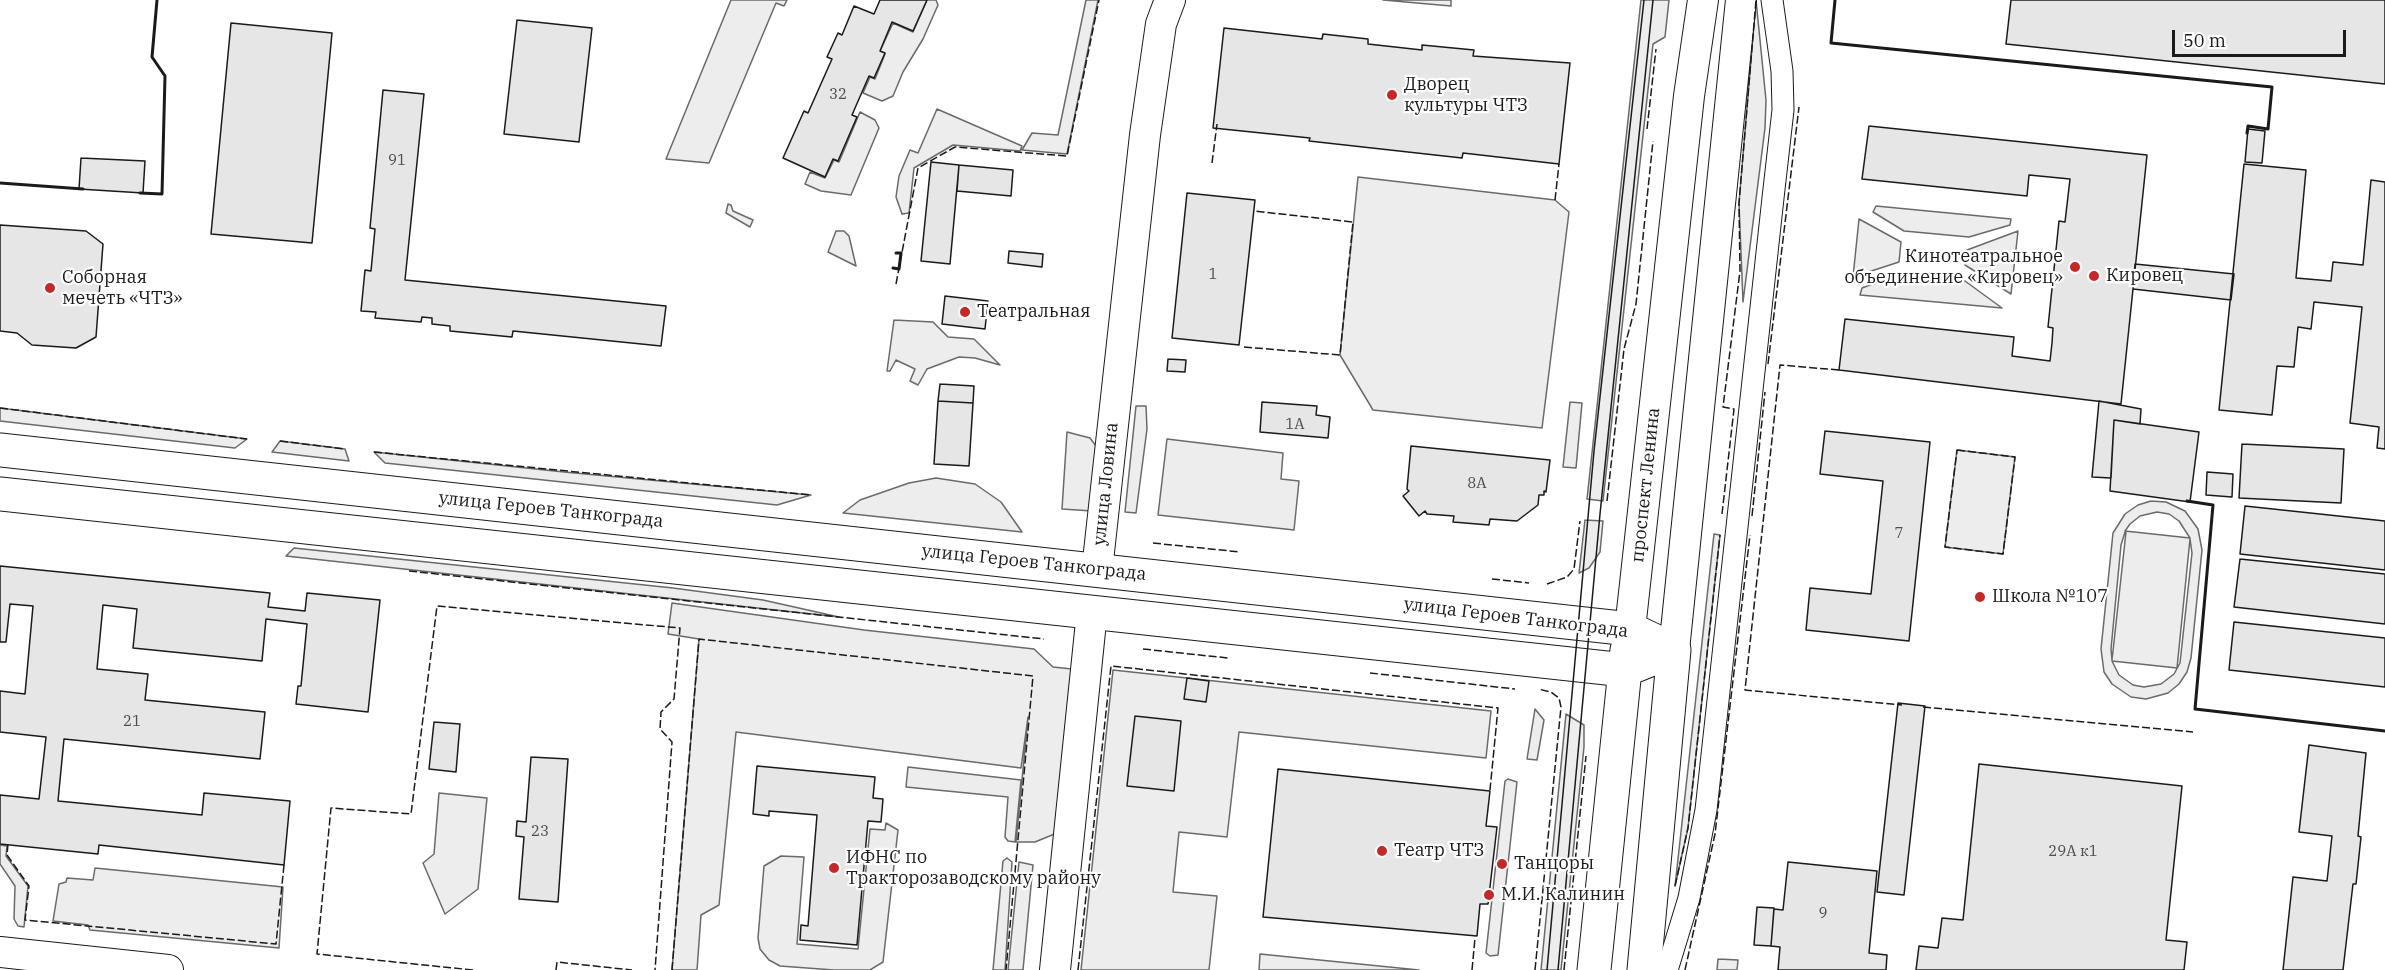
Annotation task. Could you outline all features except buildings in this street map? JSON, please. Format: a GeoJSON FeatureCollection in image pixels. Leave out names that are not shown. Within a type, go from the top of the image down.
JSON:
{"type":"FeatureCollection","features":[{"type":"Feature","properties":{"kind":"main road","name":"улица Ловина"},"geometry":{"type":"LineString","coordinates":[[1055,970],[1144,135],[1161,24],[1170,0]]}},
{"type":"Feature","properties":{"kind":"main road","name":"проспект Ленина"},"geometry":{"type":"LineString","coordinates":[[1594,970],[1689,96],[1703,0]]}},
{"type":"Feature","properties":{"kind":"main road"},"geometry":{"type":"LineString","coordinates":[[1644,970],[1674,650],[1741,0]]}},
{"type":"Feature","properties":{"kind":"main road","name":"улица Героев Танкограда"},"geometry":{"type":"LineString","coordinates":[[0,450],[1630,629],[1674,650]]}},
{"type":"Feature","properties":{"kind":"main road","name":"улица Героев Танкограда"},"geometry":{"type":"LineString","coordinates":[[0,494],[1625,670],[1674,650]]}},
{"type":"Feature","properties":{"kind":"main road"},"geometry":{"type":"LineString","coordinates":[[0,952],[168,970]]}},
{"type":"Feature","properties":{"kind":"street"},"geometry":{"type":"LineString","coordinates":[[1667,970],[1689,898],[1706,810],[1773,198],[1782,100],[1782,71],[1772,0]]}},
{"type":"Feature","properties":{"kind":"shaded area"},"geometry":{"type":"Polygon","coordinates":[[[731,0],[787,0],[784,6],[776,3],[709,163],[666,159],[731,0]]]}},
{"type":"Feature","properties":{"kind":"shaded area"},"geometry":{"type":"Polygon","coordinates":[[[927,0],[936,0],[938,5],[893,96],[882,101],[863,93],[870,77],[875,79],[885,54],[880,51],[893,23],[913,32],[927,0]]]}},
{"type":"Feature","properties":{"kind":"shaded area"},"geometry":{"type":"Polygon","coordinates":[[[1086,0],[1098,0],[1067,154],[1022,150],[1032,133],[1058,135],[1086,0]]]}},
{"type":"Feature","properties":{"kind":"shaded area"},"geometry":{"type":"Polygon","coordinates":[[[1383,0],[1451,0],[1451,6],[1383,0]]]}},
{"type":"Feature","properties":{"kind":"shaded area"},"geometry":{"type":"Polygon","coordinates":[[[1641,0],[1669,0],[1665,37],[1653,44],[1603,501],[1587,499],[1641,0]]]}},
{"type":"Feature","properties":{"kind":"shaded area"},"geometry":{"type":"Polygon","coordinates":[[[1756,0],[1766,100],[1765,128],[1743,302],[1739,203],[1756,0]]]}},
{"type":"Feature","properties":{"kind":"shaded area"},"geometry":{"type":"Polygon","coordinates":[[[937,109],[1022,146],[1020,151],[953,145],[914,168],[909,213],[902,214],[896,197],[899,176],[910,150],[918,153],[937,109]]]}},
{"type":"Feature","properties":{"kind":"shaded area"},"geometry":{"type":"Polygon","coordinates":[[[860,112],[875,120],[879,128],[851,195],[821,191],[805,184],[810,172],[825,178],[834,160],[839,162],[860,112]]]}},
{"type":"Feature","properties":{"kind":"shaded area"},"geometry":{"type":"Polygon","coordinates":[[[1358,177],[1555,200],[1569,212],[1542,428],[1373,410],[1340,355],[1358,177]]]}},
{"type":"Feature","properties":{"kind":"shaded area"},"geometry":{"type":"Polygon","coordinates":[[[728,204],[731,205],[733,211],[753,220],[750,227],[726,213],[728,204]]]}},
{"type":"Feature","properties":{"kind":"shaded area"},"geometry":{"type":"Polygon","coordinates":[[[1876,206],[2011,219],[2010,225],[1969,237],[1904,231],[1873,212],[1876,206]]]}},
{"type":"Feature","properties":{"kind":"shaded area"},"geometry":{"type":"Polygon","coordinates":[[[1859,219],[1901,242],[1899,262],[1853,277],[1859,219]]]}},
{"type":"Feature","properties":{"kind":"shaded area"},"geometry":{"type":"Polygon","coordinates":[[[836,231],[844,231],[849,236],[856,266],[828,252],[836,231]]]}},
{"type":"Feature","properties":{"kind":"shaded area"},"geometry":{"type":"Polygon","coordinates":[[[2018,231],[2011,294],[1965,265],[1967,250],[2018,231]]]}},
{"type":"Feature","properties":{"kind":"shaded area"},"geometry":{"type":"Polygon","coordinates":[[[1897,275],[1965,281],[2002,308],[1860,295],[1862,288],[1897,275]]]}},
{"type":"Feature","properties":{"kind":"shaded area"},"geometry":{"type":"Polygon","coordinates":[[[894,320],[933,322],[948,337],[974,339],[1000,365],[975,358],[959,357],[927,369],[918,385],[910,381],[915,369],[896,360],[890,371],[887,371],[894,320]]]}},
{"type":"Feature","properties":{"kind":"shaded area"},"geometry":{"type":"Polygon","coordinates":[[[1570,402],[1582,403],[1576,468],[1563,467],[1570,402]]]}},
{"type":"Feature","properties":{"kind":"shaded area"},"geometry":{"type":"Polygon","coordinates":[[[1136,406],[1146,406],[1147,429],[1136,513],[1125,512],[1136,406]]]}},
{"type":"Feature","properties":{"kind":"shaded area"},"geometry":{"type":"Polygon","coordinates":[[[0,408],[247,439],[235,448],[0,421],[0,408]]]}},
{"type":"Feature","properties":{"kind":"shaded area"},"geometry":{"type":"Polygon","coordinates":[[[1067,432],[1090,438],[1096,446],[1092,511],[1062,509],[1067,432]]]}},
{"type":"Feature","properties":{"kind":"shaded area"},"geometry":{"type":"Polygon","coordinates":[[[1167,439],[1283,453],[1281,479],[1299,481],[1294,530],[1158,515],[1167,439]]]}},
{"type":"Feature","properties":{"kind":"shaded area"},"geometry":{"type":"Polygon","coordinates":[[[280,441],[345,449],[349,461],[272,452],[280,441]]]}},
{"type":"Feature","properties":{"kind":"shaded area"},"geometry":{"type":"Polygon","coordinates":[[[1957,450],[2015,457],[2003,554],[1945,547],[1957,450]]]}},
{"type":"Feature","properties":{"kind":"shaded area"},"geometry":{"type":"Polygon","coordinates":[[[374,452],[811,495],[777,505],[385,463],[374,452]]]}},
{"type":"Feature","properties":{"kind":"shaded area"},"geometry":{"type":"Polygon","coordinates":[[[936,478],[975,484],[1001,502],[1022,532],[843,513],[860,500],[909,483],[936,478]]]}},
{"type":"Feature","properties":{"kind":"shaded area"},"geometry":{"type":"Polygon","coordinates":[[[2151,501],[2166,502],[2185,511],[2198,529],[2202,550],[2191,658],[2187,672],[2179,684],[2168,693],[2146,699],[2131,697],[2112,684],[2104,672],[2101,649],[2113,533],[2125,514],[2138,505],[2151,501]],[[2157,512],[2140,516],[2125,531],[2190,538],[2179,521],[2169,514],[2157,512]],[[2126,532],[2121,545],[2111,649],[2112,660],[2126,532]],[[2190,539],[2177,668],[2112,661],[2119,675],[2133,685],[2144,687],[2161,684],[2174,674],[2180,663],[2192,553],[2190,539]]]}},
{"type":"Feature","properties":{"kind":"shaded area"},"geometry":{"type":"Polygon","coordinates":[[[1585,520],[1603,521],[1600,552],[1589,568],[1579,573],[1585,520]]]}},
{"type":"Feature","properties":{"kind":"shaded area"},"geometry":{"type":"Polygon","coordinates":[[[1714,534],[1720,535],[1688,828],[1675,886],[1714,534]]]}},
{"type":"Feature","properties":{"kind":"shaded area"},"geometry":{"type":"Polygon","coordinates":[[[294,548],[673,588],[763,600],[839,617],[286,556],[294,548]]]}},
{"type":"Feature","properties":{"kind":"shaded area"},"geometry":{"type":"Polygon","coordinates":[[[672,603],[864,630],[1034,649],[1053,667],[1072,669],[1057,833],[1035,842],[1016,842],[1028,717],[1021,768],[736,732],[719,905],[701,915],[697,970],[672,970],[699,639],[668,634],[672,603]]]}},
{"type":"Feature","properties":{"kind":"shaded area"},"geometry":{"type":"Polygon","coordinates":[[[1113,670],[1491,711],[1486,758],[1239,732],[1227,837],[1179,832],[1173,892],[1217,896],[1209,970],[1081,970],[1113,670]]]}},
{"type":"Feature","properties":{"kind":"shaded area"},"geometry":{"type":"Polygon","coordinates":[[[1535,709],[1544,720],[1537,760],[1527,759],[1535,709]]]}},
{"type":"Feature","properties":{"kind":"shaded area"},"geometry":{"type":"Polygon","coordinates":[[[1566,714],[1584,725],[1584,747],[1561,970],[1541,970],[1566,714]]]}},
{"type":"Feature","properties":{"kind":"shaded area"},"geometry":{"type":"Polygon","coordinates":[[[908,767],[1021,780],[1015,842],[1008,841],[1005,837],[1008,797],[906,787],[908,767]]]}},
{"type":"Feature","properties":{"kind":"shaded area"},"geometry":{"type":"Polygon","coordinates":[[[1508,779],[1517,782],[1498,955],[1490,956],[1486,953],[1505,781],[1508,779]]]}},
{"type":"Feature","properties":{"kind":"shaded area"},"geometry":{"type":"Polygon","coordinates":[[[439,793],[487,798],[478,889],[445,914],[423,863],[434,854],[439,793]]]}},
{"type":"Feature","properties":{"kind":"shaded area"},"geometry":{"type":"Polygon","coordinates":[[[886,823],[898,830],[883,962],[870,970],[834,970],[780,966],[769,960],[760,949],[758,938],[764,866],[781,856],[804,857],[797,944],[858,949],[870,829],[885,830],[886,823]]]}},
{"type":"Feature","properties":{"kind":"shaded area"},"geometry":{"type":"Polygon","coordinates":[[[0,845],[7,846],[6,856],[28,886],[24,927],[18,926],[14,919],[15,886],[0,864],[0,845]]]}},
{"type":"Feature","properties":{"kind":"shaded area"},"geometry":{"type":"Polygon","coordinates":[[[1007,858],[1012,862],[1005,970],[993,970],[1003,861],[1007,858]]]}},
{"type":"Feature","properties":{"kind":"shaded area"},"geometry":{"type":"Polygon","coordinates":[[[1019,862],[1033,865],[1023,970],[1008,970],[1019,862]]]}},
{"type":"Feature","properties":{"kind":"shaded area"},"geometry":{"type":"Polygon","coordinates":[[[95,868],[283,887],[279,948],[90,930],[88,925],[53,921],[59,884],[66,882],[67,878],[93,880],[95,868]]]}},
{"type":"Feature","properties":{"kind":"shaded area"},"geometry":{"type":"Polygon","coordinates":[[[1260,954],[1419,970],[1259,970],[1260,954]]]}},
{"type":"Feature","properties":{"kind":"shaded area"},"geometry":{"type":"Polygon","coordinates":[[[1718,959],[1738,960],[1737,970],[1717,970],[1718,959]]]}},
{"type":"Feature","properties":{"kind":"tram line"},"geometry":{"type":"LineString","coordinates":[[1547,970],[1594,451],[1644,0]]}},
{"type":"Feature","properties":{"kind":"tram line"},"geometry":{"type":"LineString","coordinates":[[1558,970],[1600,514],[1653,0]]}},
{"type":"Feature","properties":{"kind":"fence"},"geometry":{"type":"LineString","coordinates":[[896,284],[918,168],[955,147],[1067,156],[1099,0]]}},
{"type":"Feature","properties":{"kind":"fence"},"geometry":{"type":"LineString","coordinates":[[1722,514],[1734,409],[1723,407],[1740,271],[1739,203],[1756,0]]}},
{"type":"Feature","properties":{"kind":"fence"},"geometry":{"type":"LineString","coordinates":[[1647,129],[1656,49]]}},
{"type":"Feature","properties":{"kind":"fence"},"geometry":{"type":"LineString","coordinates":[[1768,364],[1799,107]]}},
{"type":"Feature","properties":{"kind":"fence"},"geometry":{"type":"LineString","coordinates":[[1212,163],[1217,124]]}},
{"type":"Feature","properties":{"kind":"fence"},"geometry":{"type":"LineString","coordinates":[[1607,501],[1624,349],[1636,304],[1653,141]]}},
{"type":"Feature","properties":{"kind":"fence"},"geometry":{"type":"LineString","coordinates":[[1555,200],[1559,164]]}},
{"type":"Feature","properties":{"kind":"fence"},"geometry":{"type":"LineString","coordinates":[[1244,347],[1340,355],[1353,222],[1254,211]]}},
{"type":"Feature","properties":{"kind":"fence"},"geometry":{"type":"LineString","coordinates":[[1839,370],[1780,365],[1745,690],[1902,705]]}},
{"type":"Feature","properties":{"kind":"fence"},"geometry":{"type":"LineString","coordinates":[[1752,516],[1765,392]]}},
{"type":"Feature","properties":{"kind":"fence"},"geometry":{"type":"LineString","coordinates":[[0,408],[247,439]]}},
{"type":"Feature","properties":{"kind":"fence"},"geometry":{"type":"LineString","coordinates":[[280,441],[345,449]]}},
{"type":"Feature","properties":{"kind":"fence"},"geometry":{"type":"LineString","coordinates":[[1957,450],[2015,457],[2003,554],[1945,547],[1957,450]]}},
{"type":"Feature","properties":{"kind":"fence"},"geometry":{"type":"LineString","coordinates":[[374,452],[811,495]]}},
{"type":"Feature","properties":{"kind":"fence"},"geometry":{"type":"LineString","coordinates":[[1547,584],[1567,577],[1574,569],[1580,521]]}},
{"type":"Feature","properties":{"kind":"fence"},"geometry":{"type":"LineString","coordinates":[[1675,886],[1688,828],[1720,535]]}},
{"type":"Feature","properties":{"kind":"fence"},"geometry":{"type":"LineString","coordinates":[[1685,970],[1715,834],[1750,535]]}},
{"type":"Feature","properties":{"kind":"fence"},"geometry":{"type":"LineString","coordinates":[[1153,543],[1240,552]]}},
{"type":"Feature","properties":{"kind":"fence"},"geometry":{"type":"LineString","coordinates":[[409,571],[1044,639]]}},
{"type":"Feature","properties":{"kind":"fence"},"geometry":{"type":"LineString","coordinates":[[1492,579],[1529,583]]}},
{"type":"Feature","properties":{"kind":"fence"},"geometry":{"type":"LineString","coordinates":[[473,970],[317,954],[331,808],[411,814],[437,606],[680,628],[674,699],[661,712],[660,729],[672,742],[655,970]]}},
{"type":"Feature","properties":{"kind":"fence"},"geometry":{"type":"LineString","coordinates":[[672,970],[699,639],[1033,676],[1006,970]]}},
{"type":"Feature","properties":{"kind":"fence"},"geometry":{"type":"LineString","coordinates":[[1143,649],[1228,658]]}},
{"type":"Feature","properties":{"kind":"fence"},"geometry":{"type":"LineString","coordinates":[[1078,970],[1111,666],[1498,708],[1490,790]]}},
{"type":"Feature","properties":{"kind":"fence"},"geometry":{"type":"LineString","coordinates":[[1370,673],[1515,689]]}},
{"type":"Feature","properties":{"kind":"fence"},"geometry":{"type":"LineString","coordinates":[[1535,970],[1561,707],[1559,698],[1551,692],[1538,689]]}},
{"type":"Feature","properties":{"kind":"fence"},"geometry":{"type":"LineString","coordinates":[[1923,707],[2193,732]]}},
{"type":"Feature","properties":{"kind":"fence"},"geometry":{"type":"LineString","coordinates":[[1564,970],[1586,756]]}},
{"type":"Feature","properties":{"kind":"fence"},"geometry":{"type":"LineString","coordinates":[[8,844],[7,855],[29,886],[25,920],[276,944],[284,865]]}},
{"type":"Feature","properties":{"kind":"fence"},"geometry":{"type":"LineString","coordinates":[[1472,970],[1475,938]]}},
{"type":"Feature","properties":{"kind":"fence"},"geometry":{"type":"LineString","coordinates":[[556,970],[557,962],[632,970]]}},
{"type":"Feature","properties":{"kind":"wall"},"geometry":{"type":"LineString","coordinates":[[140,193],[162,194],[165,76],[152,57],[157,0]]}},
{"type":"Feature","properties":{"kind":"wall"},"geometry":{"type":"LineString","coordinates":[[1835,0],[1831,43],[2272,87],[2268,129],[2248,126],[2247,133]]}},
{"type":"Feature","properties":{"kind":"wall"},"geometry":{"type":"LineString","coordinates":[[0,183],[83,189]]}},
{"type":"Feature","properties":{"kind":"wall"},"geometry":{"type":"LineString","coordinates":[[893,268],[899,269],[901,253],[896,253]]}},
{"type":"Feature","properties":{"kind":"wall"},"geometry":{"type":"LineString","coordinates":[[2187,501],[2213,505],[2195,709],[2385,731]]}},
{"type":"Feature","properties":{"kind":"place","name":"Дворец культуры ЧТЗ"},"geometry":{"type":"Point","coordinates":[1392,95]}},
{"type":"Feature","properties":{"kind":"place","name":"Кинотеатральное объединение «Кировец»"},"geometry":{"type":"Point","coordinates":[2075,267]}},
{"type":"Feature","properties":{"kind":"place","name":"Кировец"},"geometry":{"type":"Point","coordinates":[2094,276]}},
{"type":"Feature","properties":{"kind":"place","name":"Соборная мечеть «ЧТЗ»"},"geometry":{"type":"Point","coordinates":[50,288]}},
{"type":"Feature","properties":{"kind":"place","name":"Театральная"},"geometry":{"type":"Point","coordinates":[965,312]}},
{"type":"Feature","properties":{"kind":"place","name":"Школа №107"},"geometry":{"type":"Point","coordinates":[1980,597]}},
{"type":"Feature","properties":{"kind":"place","name":"Театр ЧТЗ"},"geometry":{"type":"Point","coordinates":[1382,851]}},
{"type":"Feature","properties":{"kind":"place","name":"Танцоры"},"geometry":{"type":"Point","coordinates":[1502,864]}},
{"type":"Feature","properties":{"kind":"place","name":"ИФНС по Тракторозаводскому району"},"geometry":{"type":"Point","coordinates":[834,868]}},
{"type":"Feature","properties":{"kind":"place","name":"М.И. Калинин"},"geometry":{"type":"Point","coordinates":[1489,895]}}]}
